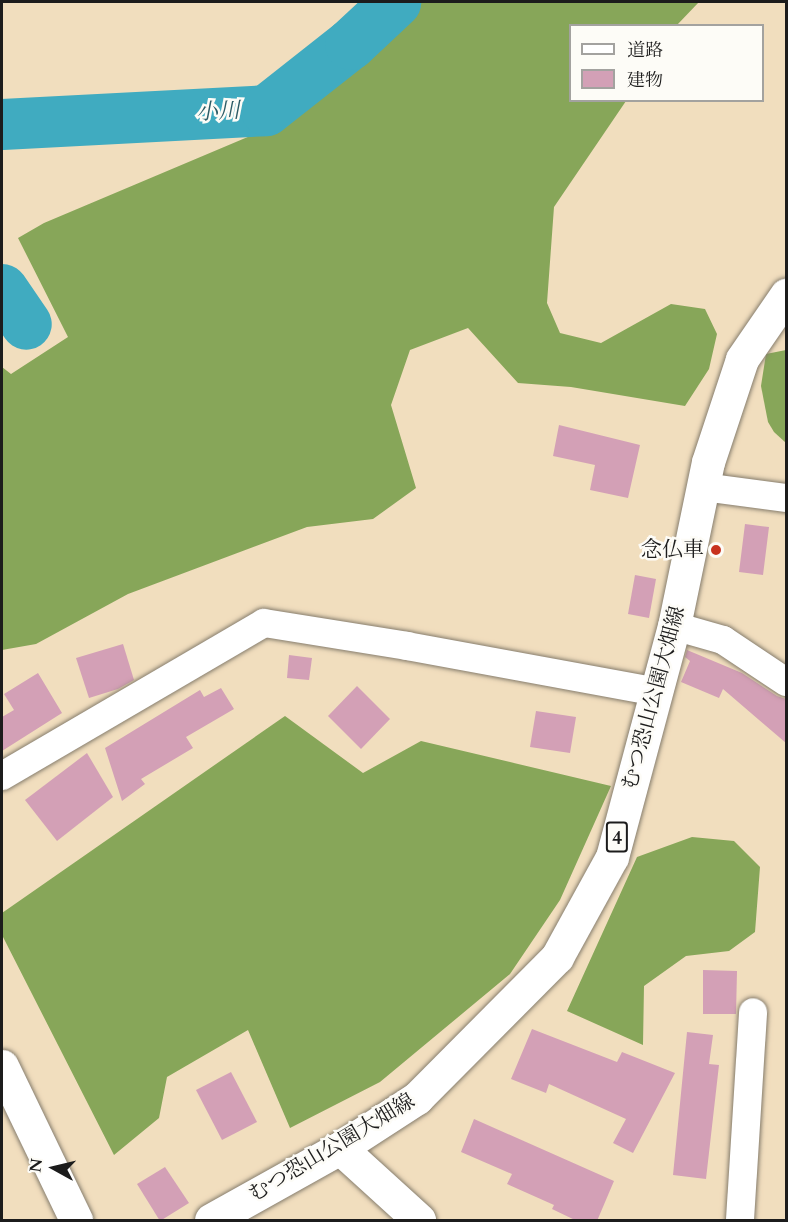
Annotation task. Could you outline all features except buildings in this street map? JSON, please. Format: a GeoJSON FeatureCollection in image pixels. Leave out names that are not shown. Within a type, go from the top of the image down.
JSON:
{"type":"FeatureCollection","features":[{"type":"Feature","properties":{"kind":"main road","name":"むつ恐山公園大畑線"},"geometry":{"type":"LineString","coordinates":[[211,1221],[339,1148],[417,1098],[557,957],[612,857],[674,626],[708,462],[742,358],[786,295]]}},
{"type":"Feature","properties":{"kind":"main road"},"geometry":{"type":"LineString","coordinates":[[2,1066],[76,1221]]}},
{"type":"Feature","properties":{"kind":"main road"},"geometry":{"type":"LineString","coordinates":[[339,1148],[419,1221]]}},
{"type":"Feature","properties":{"kind":"street"},"geometry":{"type":"LineString","coordinates":[[703,487],[786,498]]}},
{"type":"Feature","properties":{"kind":"street"},"geometry":{"type":"LineString","coordinates":[[2,776],[264,622],[657,692]]}},
{"type":"Feature","properties":{"kind":"street"},"geometry":{"type":"LineString","coordinates":[[674,626],[723,640],[786,682]]}},
{"type":"Feature","properties":{"kind":"street"},"geometry":{"type":"LineString","coordinates":[[740,1221],[753,1012]]}},
{"type":"Feature","properties":{"kind":"green space"},"geometry":{"type":"Polygon","coordinates":[[[396,2],[699,2],[678,24],[569,24],[569,102],[625,102],[554,207],[547,303],[560,333],[601,343],[671,304],[705,309],[717,334],[709,369],[685,406],[571,387],[518,383],[468,328],[410,350],[391,405],[416,488],[373,519],[307,527],[128,594],[36,644],[2,650],[2,367],[11,374],[68,337],[18,238],[44,223],[293,118],[382,24],[396,2]]]}},
{"type":"Feature","properties":{"kind":"green space"},"geometry":{"type":"Polygon","coordinates":[[[786,350],[786,443],[774,432],[768,422],[761,386],[766,354],[786,350]]]}},
{"type":"Feature","properties":{"kind":"green space"},"geometry":{"type":"Polygon","coordinates":[[[285,716],[363,773],[421,741],[611,786],[560,900],[510,974],[380,1082],[290,1128],[248,1030],[167,1077],[159,1118],[114,1155],[2,935],[2,913],[285,716]]]}},
{"type":"Feature","properties":{"kind":"green space"},"geometry":{"type":"Polygon","coordinates":[[[692,837],[734,841],[760,867],[755,932],[729,951],[686,956],[644,986],[643,1045],[567,1011],[637,857],[692,837]]]}},
{"type":"Feature","properties":{"kind":"waterway","name":"小川"},"geometry":{"type":"LineString","coordinates":[[2,124],[266,110],[350,44],[395,2]]}},
{"type":"Feature","properties":{"kind":"waterway"},"geometry":{"type":"LineString","coordinates":[[2,289],[26,324]]}},
{"type":"Feature","properties":{"kind":"place","name":"念仏車"},"geometry":{"type":"Point","coordinates":[716,550]}}]}
